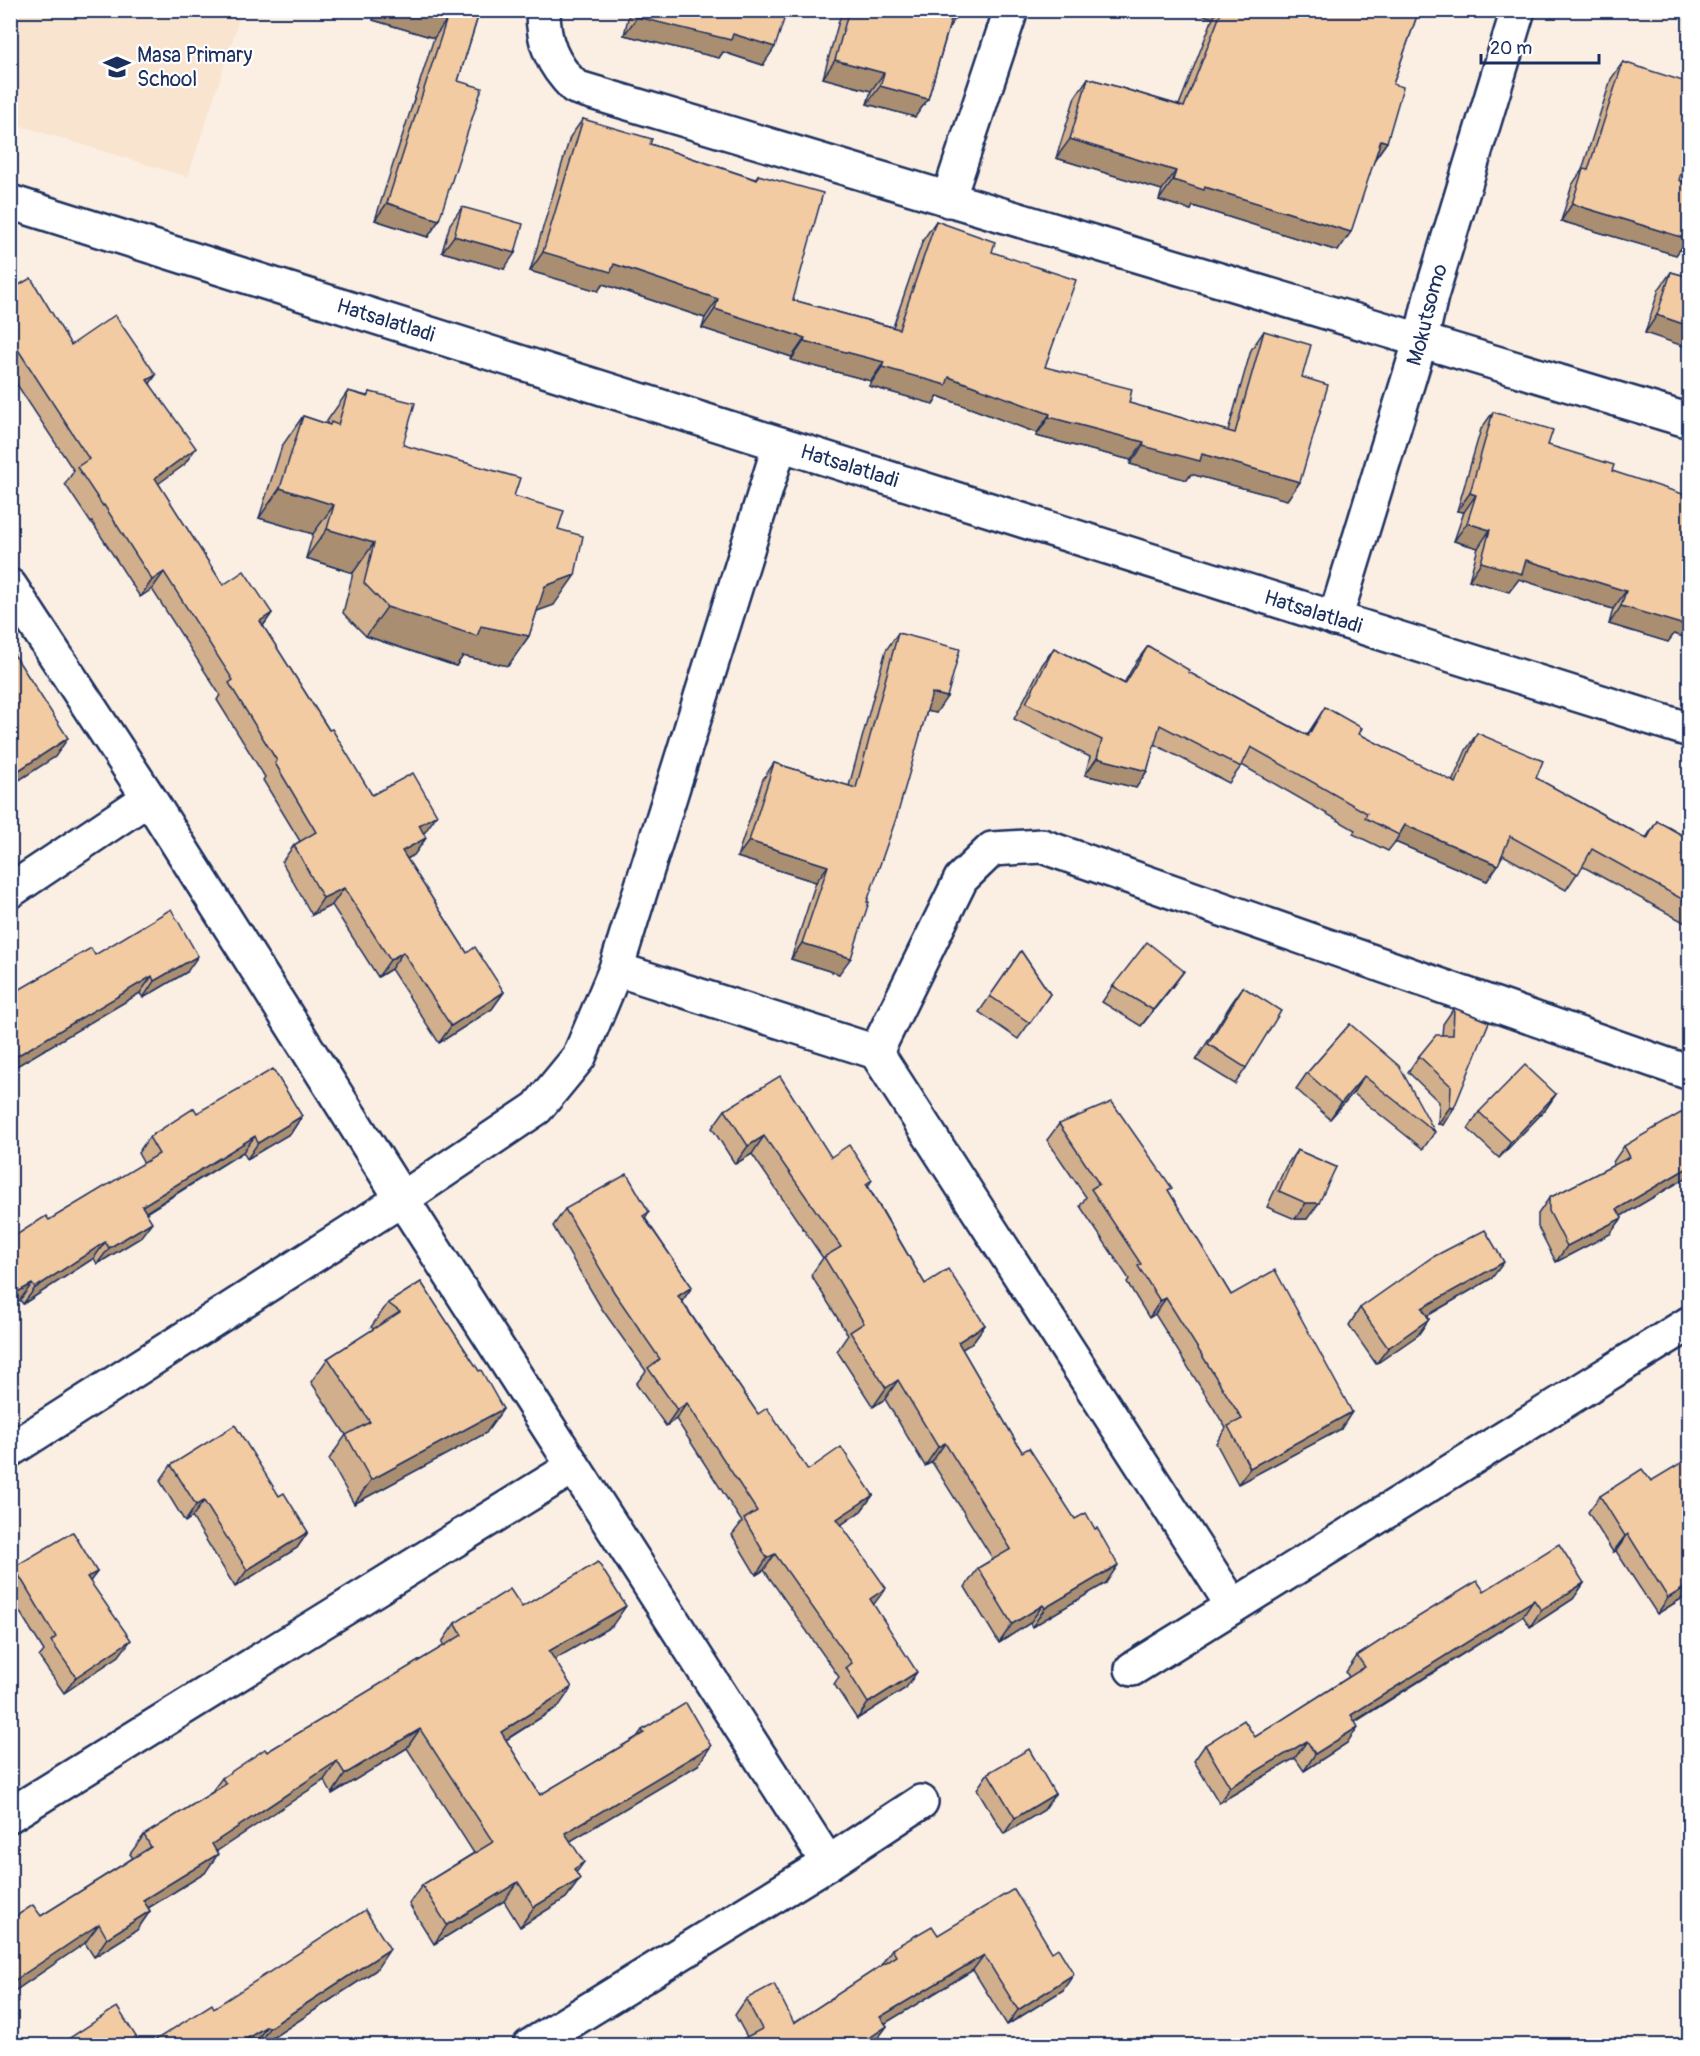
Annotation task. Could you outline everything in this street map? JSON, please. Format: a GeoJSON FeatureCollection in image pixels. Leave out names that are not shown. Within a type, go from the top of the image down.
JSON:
{"type":"FeatureCollection","features":[{"type":"Feature","properties":{"kind":"street"},"geometry":{"type":"LineString","coordinates":[[543,10],[543,30],[549,51],[560,72],[575,87],[1689,421]]}},
{"type":"Feature","properties":{"kind":"street"},"geometry":{"type":"LineString","coordinates":[[948,200],[1011,10]]}},
{"type":"Feature","properties":{"kind":"street","name":"Mokutsomo"},"geometry":{"type":"LineString","coordinates":[[1335,619],[1518,10]]}},
{"type":"Feature","properties":{"kind":"street","name":"Hatsalatladi"},"geometry":{"type":"LineString","coordinates":[[10,202],[1689,730]]}},
{"type":"Feature","properties":{"kind":"street"},"geometry":{"type":"LineString","coordinates":[[10,1450],[402,1199],[537,1108],[579,1057],[616,969],[780,444]]}},
{"type":"Feature","properties":{"kind":"street"},"geometry":{"type":"LineString","coordinates":[[10,586],[149,798],[402,1199],[828,1863]]}},
{"type":"Feature","properties":{"kind":"street"},"geometry":{"type":"LineString","coordinates":[[10,891],[149,798]]}},
{"type":"Feature","properties":{"kind":"street"},"geometry":{"type":"LineString","coordinates":[[876,1052],[961,879],[992,849],[1042,846],[1689,1073]]}},
{"type":"Feature","properties":{"kind":"street"},"geometry":{"type":"LineString","coordinates":[[616,969],[876,1052],[1233,1606]]}},
{"type":"Feature","properties":{"kind":"street"},"geometry":{"type":"LineString","coordinates":[[1132,1669],[1689,1323]]}},
{"type":"Feature","properties":{"kind":"street"},"geometry":{"type":"LineString","coordinates":[[10,1815],[573,1467]]}},
{"type":"Feature","properties":{"kind":"street"},"geometry":{"type":"LineString","coordinates":[[530,2046],[828,1863],[921,1802]]}},
{"type":"Feature","properties":{"kind":"shaded area","name":"Masa Primary School"},"geometry":{"type":"Polygon","coordinates":[[[10,11],[242,11],[188,177],[11,123],[10,11]]]}},
{"type":"Feature","properties":{"kind":"building"},"geometry":{"type":"Polygon","coordinates":[[[409,10],[480,10],[458,81],[482,88],[439,220],[387,203],[446,21],[409,10]]]}},
{"type":"Feature","properties":{"kind":"building"},"geometry":{"type":"Polygon","coordinates":[[[639,10],[787,10],[775,47],[733,34],[731,40],[637,17],[639,10]]]}},
{"type":"Feature","properties":{"kind":"building"},"geometry":{"type":"Polygon","coordinates":[[[849,10],[958,10],[956,17],[952,16],[928,99],[880,86],[884,73],[835,60],[849,10]]]}},
{"type":"Feature","properties":{"kind":"building"},"geometry":{"type":"Polygon","coordinates":[[[1222,10],[1419,10],[1393,84],[1403,87],[1387,142],[1381,140],[1351,232],[1205,187],[1204,190],[1173,180],[1176,171],[1070,139],[1088,78],[1184,107],[1222,10]]]}},
{"type":"Feature","properties":{"kind":"building"},"geometry":{"type":"Polygon","coordinates":[[[1623,62],[1689,83],[1689,148],[1679,180],[1689,184],[1688,239],[1572,204],[1583,169],[1588,170],[1623,62]]]}},
{"type":"Feature","properties":{"kind":"building"},"geometry":{"type":"Polygon","coordinates":[[[583,119],[652,139],[650,144],[757,180],[758,175],[823,193],[793,300],[899,329],[936,221],[995,242],[992,252],[1076,280],[1045,367],[1132,389],[1129,403],[1235,433],[1264,331],[1311,345],[1302,377],[1328,385],[1300,482],[1202,454],[1200,461],[1143,446],[1144,442],[1049,417],[1050,414],[949,377],[946,385],[882,367],[884,362],[804,341],[805,338],[715,309],[718,299],[614,264],[611,272],[543,252],[583,119]]]}},
{"type":"Feature","properties":{"kind":"building"},"geometry":{"type":"Polygon","coordinates":[[[462,207],[523,224],[515,253],[454,236],[462,207]]]}},
{"type":"Feature","properties":{"kind":"building"},"geometry":{"type":"Polygon","coordinates":[[[1671,272],[1689,277],[1689,326],[1657,315],[1671,272]]]}},
{"type":"Feature","properties":{"kind":"building"},"geometry":{"type":"Polygon","coordinates":[[[31,278],[71,345],[115,315],[156,375],[147,380],[196,448],[155,478],[223,585],[244,571],[272,613],[260,621],[329,730],[332,729],[372,795],[413,773],[437,815],[419,825],[426,838],[402,851],[467,953],[475,947],[504,992],[451,1026],[403,952],[390,960],[344,888],[323,898],[294,845],[316,832],[275,763],[277,761],[229,683],[233,680],[164,572],[152,580],[77,467],[89,459],[13,342],[10,343],[10,290],[31,278]]]}},
{"type":"Feature","properties":{"kind":"building"},"geometry":{"type":"Polygon","coordinates":[[[348,391],[368,397],[370,392],[415,403],[403,445],[520,478],[514,496],[564,511],[558,529],[583,536],[575,575],[545,586],[529,636],[481,626],[477,636],[387,607],[364,583],[374,543],[327,529],[334,505],[280,488],[303,416],[330,425],[331,422],[338,425],[348,391]]]}},
{"type":"Feature","properties":{"kind":"building"},"geometry":{"type":"Polygon","coordinates":[[[1493,412],[1553,430],[1548,445],[1614,465],[1612,471],[1689,496],[1687,503],[1689,504],[1689,617],[1684,615],[1681,624],[1621,606],[1626,591],[1526,560],[1522,574],[1481,562],[1490,530],[1467,523],[1476,495],[1470,493],[1493,412]]]}},
{"type":"Feature","properties":{"kind":"building"},"geometry":{"type":"Polygon","coordinates":[[[898,633],[960,649],[947,697],[932,693],[897,816],[867,902],[869,902],[851,958],[802,943],[828,866],[749,841],[774,763],[856,788],[898,633]]]}},
{"type":"Feature","properties":{"kind":"building"},"geometry":{"type":"Polygon","coordinates":[[[1148,646],[1189,670],[1188,672],[1308,736],[1325,707],[1362,728],[1359,734],[1456,783],[1477,733],[1543,761],[1536,778],[1647,839],[1657,821],[1689,839],[1689,903],[1592,849],[1578,874],[1510,836],[1498,865],[1405,825],[1399,835],[1365,818],[1367,813],[1251,747],[1241,767],[1160,725],[1147,771],[1097,758],[1102,740],[1026,703],[1054,648],[1125,684],[1148,646]]]}},
{"type":"Feature","properties":{"kind":"building"},"geometry":{"type":"Polygon","coordinates":[[[10,648],[68,738],[10,776],[10,648]]]}},
{"type":"Feature","properties":{"kind":"building"},"geometry":{"type":"Polygon","coordinates":[[[171,909],[198,956],[154,981],[152,976],[10,1060],[10,995],[91,948],[95,955],[171,909]]]}},
{"type":"Feature","properties":{"kind":"building"},"geometry":{"type":"Polygon","coordinates":[[[1147,942],[1184,971],[1153,1010],[1113,986],[1147,942]]]}},
{"type":"Feature","properties":{"kind":"building"},"geometry":{"type":"Polygon","coordinates":[[[1021,951],[1050,994],[1030,1023],[990,996],[1021,951]]]}},
{"type":"Feature","properties":{"kind":"building"},"geometry":{"type":"Polygon","coordinates":[[[1243,987],[1281,1011],[1246,1068],[1208,1044],[1243,987]]]}},
{"type":"Feature","properties":{"kind":"building"},"geometry":{"type":"Polygon","coordinates":[[[1454,1008],[1489,1022],[1454,1108],[1450,1107],[1451,1086],[1419,1056],[1436,1035],[1453,1035],[1454,1008]]]}},
{"type":"Feature","properties":{"kind":"building"},"geometry":{"type":"Polygon","coordinates":[[[1350,1024],[1399,1066],[1435,1132],[1364,1076],[1341,1103],[1307,1073],[1350,1024]]]}},
{"type":"Feature","properties":{"kind":"building"},"geometry":{"type":"Polygon","coordinates":[[[1525,1065],[1556,1094],[1511,1142],[1479,1112],[1525,1065]]]}},
{"type":"Feature","properties":{"kind":"building"},"geometry":{"type":"Polygon","coordinates":[[[273,1069],[302,1116],[258,1143],[255,1136],[142,1206],[152,1222],[109,1248],[105,1242],[35,1288],[32,1284],[10,1296],[10,1239],[46,1216],[49,1220],[159,1154],[149,1137],[194,1108],[197,1113],[273,1069]]]}},
{"type":"Feature","properties":{"kind":"building"},"geometry":{"type":"Polygon","coordinates":[[[780,1076],[831,1157],[849,1145],[872,1180],[866,1184],[925,1284],[948,1269],[985,1325],[958,1342],[1022,1452],[1029,1448],[1075,1519],[1086,1513],[1118,1565],[1045,1608],[1043,1605],[1012,1624],[978,1568],[1011,1549],[945,1443],[938,1447],[898,1380],[886,1388],[850,1332],[864,1323],[824,1257],[841,1247],[764,1136],[748,1146],[725,1110],[780,1076]]]}},
{"type":"Feature","properties":{"kind":"building"},"geometry":{"type":"Polygon","coordinates":[[[1112,1102],[1172,1188],[1168,1190],[1231,1295],[1275,1270],[1352,1412],[1250,1468],[1228,1426],[1242,1419],[1166,1298],[1160,1301],[1138,1266],[1141,1264],[1091,1189],[1099,1184],[1059,1124],[1112,1102]]]}},
{"type":"Feature","properties":{"kind":"building"},"geometry":{"type":"Polygon","coordinates":[[[1684,1111],[1689,1121],[1689,1167],[1617,1209],[1622,1218],[1567,1246],[1549,1211],[1549,1198],[1630,1157],[1624,1146],[1684,1111]]]}},
{"type":"Feature","properties":{"kind":"building"},"geometry":{"type":"Polygon","coordinates":[[[1297,1150],[1336,1167],[1319,1203],[1306,1203],[1279,1191],[1297,1150]]]}},
{"type":"Feature","properties":{"kind":"building"},"geometry":{"type":"Polygon","coordinates":[[[627,1174],[649,1212],[643,1216],[692,1287],[678,1296],[758,1414],[767,1408],[808,1470],[841,1447],[873,1495],[837,1519],[886,1588],[870,1599],[917,1672],[868,1703],[846,1668],[852,1663],[775,1554],[767,1558],[744,1519],[757,1511],[687,1403],[677,1410],[648,1368],[660,1359],[614,1292],[565,1209],[627,1174]]]}},
{"type":"Feature","properties":{"kind":"building"},"geometry":{"type":"Polygon","coordinates":[[[1485,1230],[1504,1262],[1422,1308],[1429,1319],[1388,1348],[1360,1308],[1431,1258],[1485,1230]]]}},
{"type":"Feature","properties":{"kind":"building"},"geometry":{"type":"Polygon","coordinates":[[[421,1282],[479,1371],[481,1370],[503,1409],[371,1480],[346,1435],[370,1422],[328,1358],[400,1312],[388,1303],[421,1282]]]}},
{"type":"Feature","properties":{"kind":"building"},"geometry":{"type":"Polygon","coordinates":[[[235,1425],[279,1496],[284,1493],[308,1532],[247,1570],[204,1501],[196,1505],[171,1465],[235,1425]]]}},
{"type":"Feature","properties":{"kind":"building"},"geometry":{"type":"Polygon","coordinates":[[[1689,1458],[1689,1519],[1684,1522],[1689,1531],[1689,1585],[1668,1598],[1628,1534],[1625,1536],[1600,1496],[1642,1469],[1651,1481],[1689,1458]]]}},
{"type":"Feature","properties":{"kind":"building"},"geometry":{"type":"Polygon","coordinates":[[[73,1532],[97,1572],[87,1577],[131,1640],[76,1677],[51,1641],[56,1637],[14,1567],[73,1532]]]}},
{"type":"Feature","properties":{"kind":"building"},"geometry":{"type":"Polygon","coordinates":[[[1559,1544],[1584,1583],[1541,1610],[1534,1600],[1351,1715],[1358,1727],[1315,1754],[1307,1741],[1230,1787],[1205,1745],[1244,1720],[1255,1737],[1365,1667],[1357,1656],[1400,1628],[1477,1581],[1484,1591],[1559,1544]]]}},
{"type":"Feature","properties":{"kind":"building"},"geometry":{"type":"Polygon","coordinates":[[[598,1562],[626,1606],[549,1651],[572,1687],[501,1732],[540,1795],[644,1733],[642,1730],[686,1703],[711,1746],[565,1833],[584,1862],[574,1869],[580,1879],[534,1907],[518,1882],[447,1925],[422,1885],[493,1842],[420,1729],[345,1774],[337,1761],[212,1844],[218,1854],[143,1900],[150,1911],[107,1938],[99,1924],[15,1980],[10,1973],[10,1920],[33,1905],[41,1916],[151,1847],[144,1835],[226,1784],[222,1778],[265,1749],[267,1752],[462,1635],[455,1623],[510,1589],[522,1607],[598,1562]]]}},
{"type":"Feature","properties":{"kind":"building"},"geometry":{"type":"Polygon","coordinates":[[[1029,1749],[1055,1794],[1015,1818],[988,1773],[1029,1749]]]}},
{"type":"Feature","properties":{"kind":"building"},"geometry":{"type":"Polygon","coordinates":[[[1014,1889],[1052,1952],[1058,1948],[1074,1974],[1018,2010],[984,1955],[880,2017],[887,2026],[857,2046],[738,2046],[737,2042],[762,2029],[746,1999],[774,1984],[794,2023],[896,1956],[892,1949],[932,1926],[938,1935],[1014,1889]]]}},
{"type":"Feature","properties":{"kind":"building"},"geometry":{"type":"Polygon","coordinates":[[[365,1910],[390,1949],[269,2028],[267,2026],[235,2046],[146,2046],[212,2004],[214,2008],[365,1910]]]}},
{"type":"Feature","properties":{"kind":"building"},"geometry":{"type":"Polygon","coordinates":[[[117,2007],[142,2046],[63,2046],[62,2043],[117,2007]]]}},
{"type":"Feature","properties":{"kind":"place","name":"Masa Primary School"},"geometry":{"type":"Point","coordinates":[117,67]}}]}
